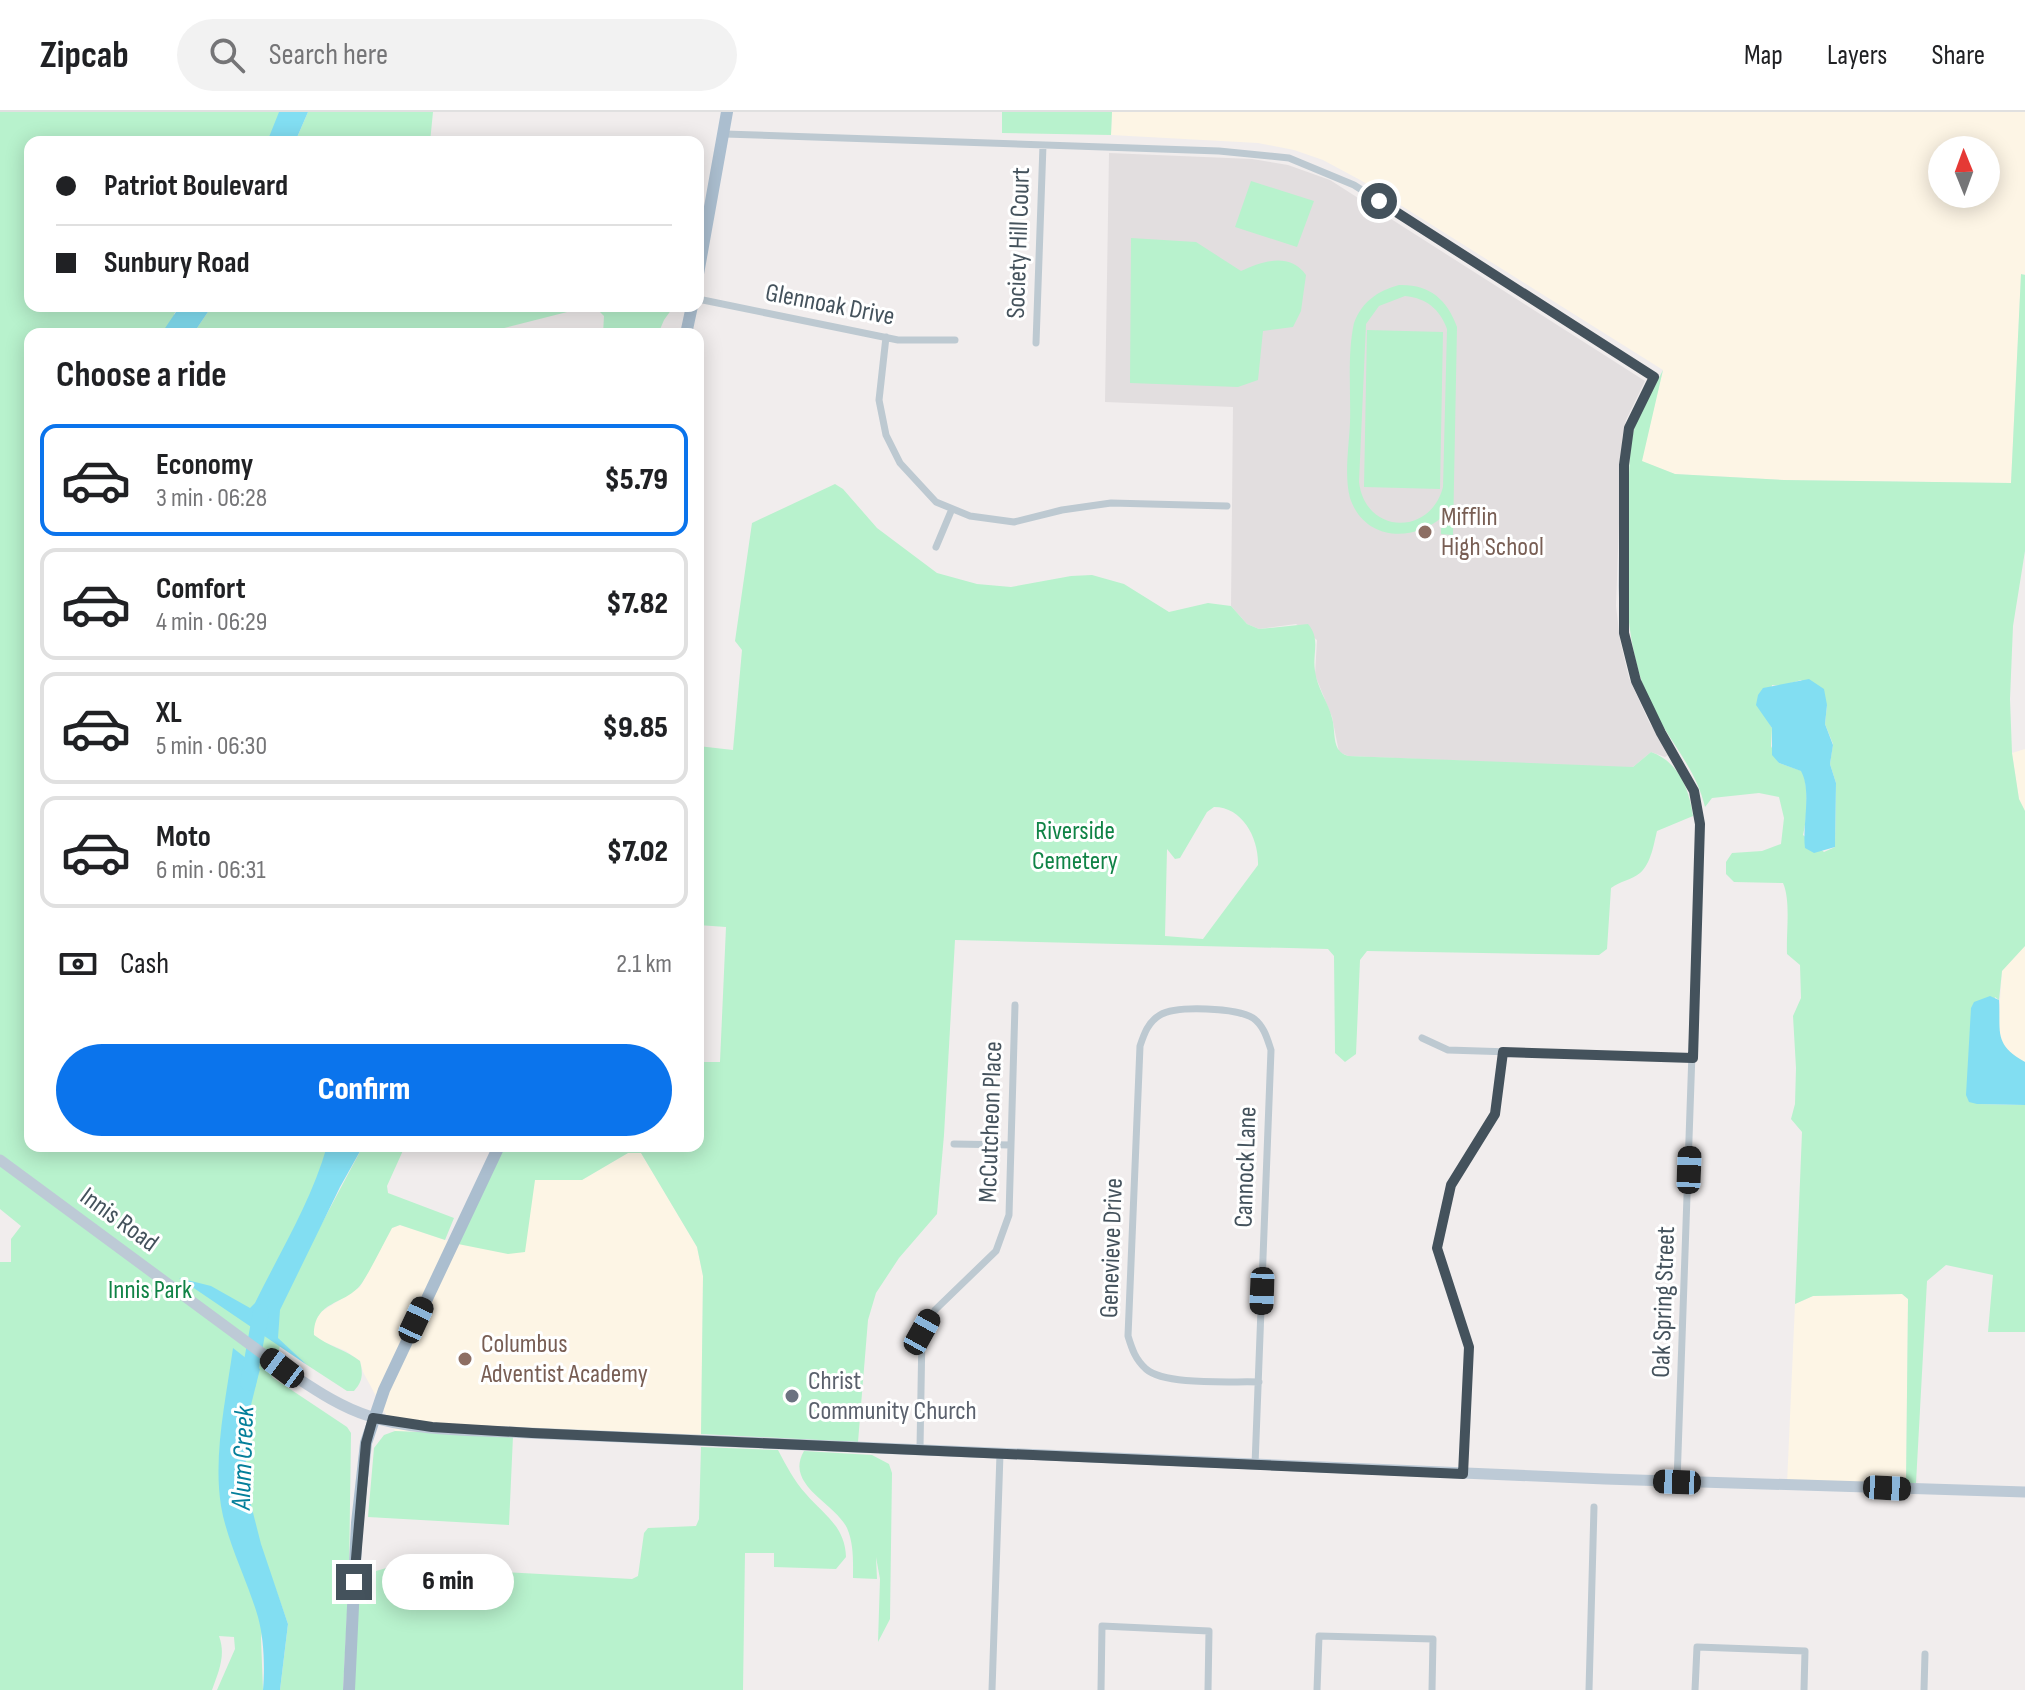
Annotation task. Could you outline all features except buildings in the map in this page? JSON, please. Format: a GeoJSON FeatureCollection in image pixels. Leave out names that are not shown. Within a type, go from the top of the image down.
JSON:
{"type":"FeatureCollection","features":[{"type":"Feature","properties":{"kind":"main road"},"geometry":{"type":"LineString","coordinates":[[704,243],[727,112]]}},
{"type":"Feature","properties":{"kind":"main road"},"geometry":{"type":"LineString","coordinates":[[349,1690],[357,1523],[366,1443],[373,1418],[496,1152]]}},
{"type":"Feature","properties":{"kind":"main road","name":"Innis Road"},"geometry":{"type":"LineString","coordinates":[[0,1160],[314,1389],[373,1418],[432,1427],[532,1433],[920,1448],[1000,1454],[1677,1482],[2025,1492]]}},
{"type":"Feature","properties":{"kind":"street"},"geometry":{"type":"LineString","coordinates":[[725,134],[1043,145]]}},
{"type":"Feature","properties":{"kind":"street","name":"Society Hill Court"},"geometry":{"type":"LineString","coordinates":[[1036,343],[1043,145]]}},
{"type":"Feature","properties":{"kind":"street","name":"Oak Spring Street"},"geometry":{"type":"LineString","coordinates":[[1043,145],[1219,151],[1289,158],[1354,185],[1654,377],[1629,428],[1624,465],[1624,633],[1636,681],[1694,791],[1700,824],[1677,1482]]}},
{"type":"Feature","properties":{"kind":"street","name":"Glennoak Drive"},"geometry":{"type":"LineString","coordinates":[[704,300],[886,337],[955,340]]}},
{"type":"Feature","properties":{"kind":"street"},"geometry":{"type":"LineString","coordinates":[[886,337],[879,400],[886,435],[900,463],[936,502],[970,516],[1014,522],[1062,510],[1111,503],[1227,506]]}},
{"type":"Feature","properties":{"kind":"street"},"geometry":{"type":"LineString","coordinates":[[936,547],[952,509]]}},
{"type":"Feature","properties":{"kind":"street","name":"McCutcheon Place"},"geometry":{"type":"LineString","coordinates":[[920,1448],[922,1332],[935,1310],[996,1251],[1009,1215],[1015,1005]]}},
{"type":"Feature","properties":{"kind":"street","name":"Cannock Lane"},"geometry":{"type":"LineString","coordinates":[[1160,1015],[1178,1009],[1236,1012],[1253,1019],[1266,1032],[1271,1050],[1255,1465]]}},
{"type":"Feature","properties":{"kind":"street","name":"Genevieve Drive"},"geometry":{"type":"LineString","coordinates":[[1160,1015],[1147,1028],[1140,1046],[1128,1336],[1134,1356],[1148,1371],[1168,1379],[1259,1382]]}},
{"type":"Feature","properties":{"kind":"street"},"geometry":{"type":"LineString","coordinates":[[1422,1038],[1448,1050],[1693,1058]]}},
{"type":"Feature","properties":{"kind":"street"},"geometry":{"type":"LineString","coordinates":[[1463,1474],[1469,1347],[1437,1248],[1451,1185],[1495,1114],[1503,1052]]}},
{"type":"Feature","properties":{"kind":"street"},"geometry":{"type":"LineString","coordinates":[[954,1144],[1011,1145]]}},
{"type":"Feature","properties":{"kind":"street"},"geometry":{"type":"LineString","coordinates":[[992,1690],[1000,1454]]}},
{"type":"Feature","properties":{"kind":"street"},"geometry":{"type":"LineString","coordinates":[[1589,1690],[1594,1507]]}},
{"type":"Feature","properties":{"kind":"street"},"geometry":{"type":"LineString","coordinates":[[1101,1690],[1102,1626],[1209,1631],[1208,1690]]}},
{"type":"Feature","properties":{"kind":"street"},"geometry":{"type":"LineString","coordinates":[[1317,1690],[1319,1636],[1433,1639],[1432,1690]]}},
{"type":"Feature","properties":{"kind":"street"},"geometry":{"type":"LineString","coordinates":[[1695,1690],[1697,1647],[1805,1651],[1804,1690]]}},
{"type":"Feature","properties":{"kind":"street"},"geometry":{"type":"LineString","coordinates":[[1924,1690],[1925,1654]]}},
{"type":"Feature","properties":{"kind":"shaded area"},"geometry":{"type":"Polygon","coordinates":[[[1112,112],[2025,112],[2025,274],[2021,275],[2011,483],[1784,480],[1675,474],[1641,461],[1663,370],[1362,181],[1323,160],[1258,143],[1111,135],[1112,112]]]}},
{"type":"Feature","properties":{"kind":"shaded area","name":"Mifflin High School"},"geometry":{"type":"Polygon","coordinates":[[[1109,153],[1252,159],[1288,165],[1330,180],[1645,381],[1626,420],[1622,438],[1616,606],[1629,678],[1649,722],[1670,754],[1665,757],[1651,752],[1633,767],[1608,767],[1348,756],[1339,752],[1332,717],[1315,675],[1317,640],[1296,624],[1259,629],[1247,624],[1231,606],[1233,407],[1105,402],[1109,153]]]}},
{"type":"Feature","properties":{"kind":"shaded area"},"geometry":{"type":"Polygon","coordinates":[[[2025,749],[2025,811],[2019,799],[2012,753],[2025,749]]]}},
{"type":"Feature","properties":{"kind":"shaded area"},"geometry":{"type":"Polygon","coordinates":[[[2025,946],[2025,1062],[2011,1054],[1998,1032],[2002,971],[2025,946]]]}},
{"type":"Feature","properties":{"kind":"shaded area"},"geometry":{"type":"Polygon","coordinates":[[[628,1153],[641,1153],[697,1247],[703,1276],[701,1439],[395,1431],[360,1361],[314,1335],[314,1322],[321,1312],[360,1287],[392,1228],[400,1225],[458,1244],[535,1180],[582,1180],[628,1153]]]}},
{"type":"Feature","properties":{"kind":"shaded area"},"geometry":{"type":"Polygon","coordinates":[[[1902,1294],[1908,1299],[1906,1488],[1787,1484],[1795,1304],[1813,1296],[1902,1294]]]}},
{"type":"Feature","properties":{"kind":"green space","name":"Innis Park"},"geometry":{"type":"Polygon","coordinates":[[[0,112],[299,112],[285,136],[24,136],[24,312],[176,312],[176,328],[24,328],[24,1152],[340,1152],[321,1225],[360,1152],[402,1152],[387,1186],[388,1193],[454,1218],[445,1240],[400,1225],[392,1228],[362,1283],[319,1315],[314,1335],[360,1361],[362,1377],[354,1391],[347,1391],[307,1365],[281,1342],[272,1377],[347,1427],[351,1433],[349,1576],[343,1690],[280,1690],[288,1624],[269,1570],[261,1639],[263,1690],[217,1690],[235,1649],[234,1637],[219,1636],[222,1656],[212,1690],[0,1690],[0,1262],[11,1262],[11,1239],[21,1226],[0,1209],[0,112]]]}},
{"type":"Feature","properties":{"kind":"green space"},"geometry":{"type":"Polygon","coordinates":[[[308,112],[433,112],[431,136],[298,136],[308,112]]]}},
{"type":"Feature","properties":{"kind":"green space"},"geometry":{"type":"Polygon","coordinates":[[[1002,112],[1112,112],[1111,135],[1002,133],[1002,112]]]}},
{"type":"Feature","properties":{"kind":"green space"},"geometry":{"type":"Polygon","coordinates":[[[1251,181],[1314,201],[1297,247],[1235,227],[1251,181]]]}},
{"type":"Feature","properties":{"kind":"green space"},"geometry":{"type":"Polygon","coordinates":[[[1131,238],[1196,242],[1241,271],[1258,264],[1284,261],[1292,263],[1306,275],[1301,311],[1293,327],[1263,331],[1258,380],[1238,387],[1130,383],[1131,238]]]}},
{"type":"Feature","properties":{"kind":"green space"},"geometry":{"type":"Polygon","coordinates":[[[2021,274],[2025,275],[2025,551],[2013,626],[2010,699],[2012,753],[2019,799],[2025,811],[2025,946],[2002,971],[1999,1000],[1995,997],[1977,1104],[2025,1105],[2025,1332],[1988,1332],[1993,1275],[1946,1265],[1927,1281],[1916,1483],[1906,1484],[1908,1299],[1902,1294],[1813,1296],[1795,1304],[1802,1132],[1791,1119],[1795,1104],[1796,1068],[1793,1016],[1801,998],[1800,965],[1787,954],[1788,908],[1783,883],[1734,882],[1726,874],[1726,862],[1732,853],[1762,851],[1781,844],[1784,818],[1779,797],[1759,793],[1712,798],[1705,807],[1694,777],[1646,693],[1637,664],[1627,603],[1630,448],[1635,425],[1663,370],[1642,461],[1675,474],[1784,480],[2011,483],[2021,274]],[[1801,680],[1781,686],[1772,685],[1767,719],[1772,728],[1771,746],[1779,763],[1802,771],[1804,777],[1807,803],[1803,835],[1824,852],[1835,847],[1836,783],[1830,764],[1833,744],[1825,724],[1827,705],[1801,680]]]}},
{"type":"Feature","properties":{"kind":"green space"},"geometry":{"type":"Polygon","coordinates":[[[1410,285],[1428,290],[1448,308],[1457,327],[1453,535],[1441,534],[1441,518],[1429,526],[1403,534],[1377,529],[1357,512],[1350,498],[1347,470],[1354,323],[1366,303],[1391,287],[1410,285]],[[1405,296],[1379,306],[1366,324],[1359,482],[1364,499],[1373,512],[1385,520],[1398,523],[1425,515],[1436,503],[1443,487],[1447,329],[1431,306],[1405,296]]]}},
{"type":"Feature","properties":{"kind":"green space"},"geometry":{"type":"Polygon","coordinates":[[[208,312],[567,312],[504,328],[197,328],[208,312]]]}},
{"type":"Feature","properties":{"kind":"green space"},"geometry":{"type":"Polygon","coordinates":[[[600,312],[670,312],[661,328],[603,328],[604,316],[600,312]]]}},
{"type":"Feature","properties":{"kind":"green space"},"geometry":{"type":"Polygon","coordinates":[[[1367,330],[1443,332],[1440,489],[1364,487],[1367,330]]]}},
{"type":"Feature","properties":{"kind":"green space","name":"Riverside Cemetery"},"geometry":{"type":"Polygon","coordinates":[[[835,484],[877,528],[937,573],[977,584],[1011,587],[1092,575],[1124,584],[1169,612],[1208,603],[1231,606],[1247,624],[1259,629],[1308,624],[1315,641],[1316,677],[1332,718],[1336,745],[1345,755],[1633,767],[1651,752],[1669,762],[1676,770],[1689,796],[1693,816],[1657,831],[1644,869],[1611,888],[1607,949],[1599,955],[1367,951],[1360,960],[1356,1054],[1345,1062],[1335,1053],[1334,956],[1328,949],[955,940],[937,1214],[899,1258],[876,1293],[868,1320],[858,1442],[701,1434],[703,1276],[697,1247],[641,1153],[628,1153],[582,1180],[535,1180],[525,1252],[508,1254],[458,1244],[502,1152],[704,1152],[704,1062],[720,1062],[726,927],[704,925],[704,747],[733,750],[742,650],[735,641],[752,523],[835,484]],[[1214,807],[1207,812],[1180,858],[1175,859],[1167,849],[1165,936],[1203,939],[1258,865],[1252,835],[1233,812],[1214,807]]]}},
{"type":"Feature","properties":{"kind":"green space"},"geometry":{"type":"Polygon","coordinates":[[[395,1431],[513,1436],[509,1525],[368,1517],[374,1448],[384,1435],[395,1431]]]}},
{"type":"Feature","properties":{"kind":"green space"},"geometry":{"type":"Polygon","coordinates":[[[701,1447],[778,1450],[798,1484],[838,1529],[845,1546],[846,1557],[836,1569],[774,1567],[774,1553],[745,1553],[743,1690],[354,1690],[360,1571],[393,1566],[632,1579],[638,1576],[644,1533],[648,1528],[696,1526],[699,1519],[701,1447]]]}},
{"type":"Feature","properties":{"kind":"green space"},"geometry":{"type":"Polygon","coordinates":[[[804,1451],[872,1455],[889,1464],[892,1473],[890,1619],[878,1642],[880,1579],[876,1557],[877,1579],[853,1578],[852,1547],[847,1528],[806,1484],[800,1463],[804,1451]]]}},
{"type":"Feature","properties":{"kind":"water"},"geometry":{"type":"Polygon","coordinates":[[[279,112],[308,112],[298,136],[269,136],[279,112]]]}},
{"type":"Feature","properties":{"kind":"water"},"geometry":{"type":"Polygon","coordinates":[[[176,312],[208,312],[197,328],[165,328],[176,312]]]}},
{"type":"Feature","properties":{"kind":"water"},"geometry":{"type":"Polygon","coordinates":[[[1809,679],[1824,689],[1827,705],[1825,724],[1833,745],[1830,764],[1836,783],[1835,847],[1814,853],[1805,848],[1806,788],[1801,771],[1779,763],[1772,755],[1772,728],[1756,705],[1763,688],[1809,679]]]}},
{"type":"Feature","properties":{"kind":"water"},"geometry":{"type":"Polygon","coordinates":[[[1990,996],[1999,1000],[2003,1043],[2025,1062],[2025,1105],[1977,1104],[1969,1102],[1966,1095],[1971,1008],[1974,1002],[1990,996]]]}},
{"type":"Feature","properties":{"kind":"water"},"geometry":{"type":"Polygon","coordinates":[[[325,1152],[360,1152],[280,1310],[278,1338],[307,1365],[179,1278],[211,1286],[250,1308],[304,1206],[325,1152]]]}},
{"type":"Feature","properties":{"kind":"water"},"geometry":{"type":"Polygon","coordinates":[[[233,1348],[260,1369],[244,1433],[248,1493],[261,1544],[288,1624],[280,1690],[263,1690],[264,1653],[260,1626],[221,1506],[219,1447],[233,1348]]]}},
{"type":"Feature","properties":{"kind":"waterway","name":"Alum Creek"},"geometry":{"type":"LineString","coordinates":[[248,1383],[261,1312]]}},
{"type":"Feature","properties":{"kind":"place","name":"Mifflin High School"},"geometry":{"type":"Point","coordinates":[1425,532]}},
{"type":"Feature","properties":{"kind":"place","name":"Columbus Adventist Academy"},"geometry":{"type":"Point","coordinates":[465,1359]}},
{"type":"Feature","properties":{"kind":"place","name":"Christ Community Church"},"geometry":{"type":"Point","coordinates":[792,1396]}},
{"type":"Feature","properties":{"kind":"route"},"geometry":{"type":"LineString","coordinates":[[354,1582],[366,1443],[373,1418],[432,1427],[532,1433],[1463,1474],[1470,1378],[1469,1347],[1437,1248],[1451,1185],[1495,1114],[1503,1052],[1693,1058],[1700,824],[1694,791],[1636,681],[1624,633],[1624,465],[1629,428],[1654,377],[1379,201]]}}]}
